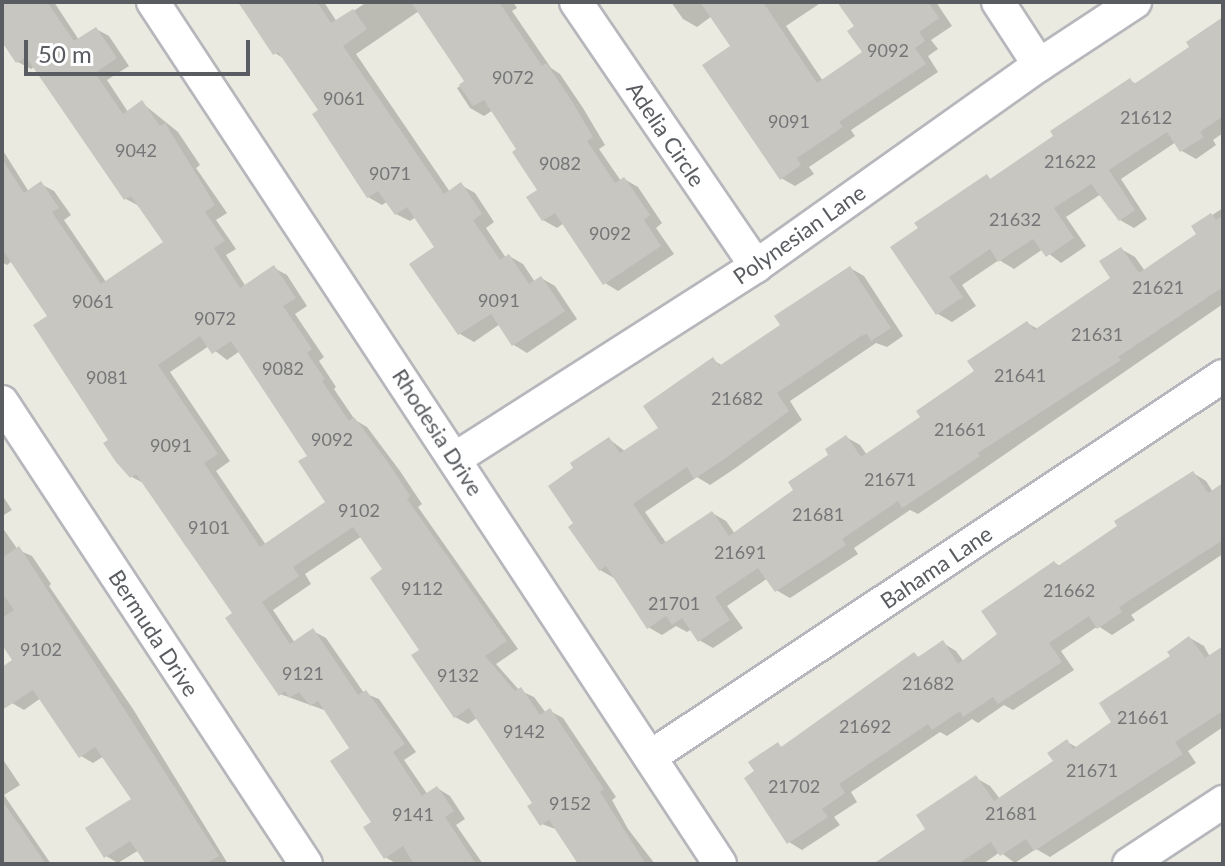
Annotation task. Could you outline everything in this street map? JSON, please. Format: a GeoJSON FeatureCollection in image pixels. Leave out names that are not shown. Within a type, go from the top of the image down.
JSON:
{"type":"FeatureCollection","features":[{"type":"Feature","properties":{"kind":"street","name":"Rhodesia Drive"},"geometry":{"type":"LineString","coordinates":[[153,2],[456,458],[720,864]]}},
{"type":"Feature","properties":{"kind":"street","name":"Adelia Circle"},"geometry":{"type":"LineString","coordinates":[[576,2],[756,266]]}},
{"type":"Feature","properties":{"kind":"street"},"geometry":{"type":"LineString","coordinates":[[998,2],[1039,65]]}},
{"type":"Feature","properties":{"kind":"street","name":"Polynesian Lane"},"geometry":{"type":"LineString","coordinates":[[456,458],[756,266],[1039,65],[1135,2]]}},
{"type":"Feature","properties":{"kind":"street","name":"Bahama Lane"},"geometry":{"type":"LineString","coordinates":[[650,757],[1223,376]]}},
{"type":"Feature","properties":{"kind":"street","name":"Bermuda Drive"},"geometry":{"type":"LineString","coordinates":[[2,402],[306,864]]}},
{"type":"Feature","properties":{"kind":"street"},"geometry":{"type":"LineString","coordinates":[[1129,864],[1223,802]]}},
{"type":"Feature","properties":{"kind":"building"},"geometry":{"type":"Polygon","coordinates":[[[2,2],[47,2],[74,41],[96,27],[117,58],[95,73],[123,114],[142,100],[160,126],[165,123],[215,205],[205,212],[225,241],[214,248],[240,288],[274,265],[296,298],[283,306],[312,349],[307,353],[325,379],[322,381],[349,421],[354,417],[387,461],[410,496],[407,499],[507,641],[485,656],[515,691],[521,687],[540,715],[550,708],[604,789],[600,792],[646,864],[578,864],[549,820],[540,826],[527,806],[532,803],[469,708],[454,718],[411,655],[419,650],[370,578],[382,569],[353,527],[293,567],[299,576],[262,602],[290,644],[313,628],[358,695],[366,690],[405,744],[393,752],[422,796],[437,786],[454,811],[445,817],[476,864],[414,864],[403,846],[384,859],[363,827],[371,822],[330,761],[349,748],[318,701],[310,706],[299,692],[289,698],[285,691],[279,696],[225,618],[232,613],[136,474],[130,478],[103,443],[108,440],[33,325],[47,316],[2,249],[2,159],[24,193],[41,181],[59,208],[52,212],[101,284],[163,242],[131,196],[124,200],[26,57],[16,63],[2,42],[2,2]],[[200,336],[158,365],[218,454],[204,463],[260,547],[325,502],[298,461],[307,456],[231,341],[212,354],[200,336]]]}},
{"type":"Feature","properties":{"kind":"building"},"geometry":{"type":"Polygon","coordinates":[[[238,2],[317,2],[331,23],[353,9],[367,29],[343,46],[444,194],[461,182],[482,214],[473,220],[500,260],[509,254],[529,284],[541,276],[565,311],[512,346],[491,314],[458,335],[409,264],[434,247],[407,207],[395,215],[378,191],[367,198],[312,114],[318,110],[278,52],[273,55],[238,2]]]}},
{"type":"Feature","properties":{"kind":"building"},"geometry":{"type":"Polygon","coordinates":[[[411,2],[499,2],[542,66],[546,63],[570,98],[593,137],[587,141],[615,183],[624,177],[650,215],[644,220],[661,246],[603,285],[555,213],[542,221],[526,197],[537,190],[512,152],[516,149],[484,100],[473,106],[459,85],[464,81],[411,2]]]}},
{"type":"Feature","properties":{"kind":"building"},"geometry":{"type":"Polygon","coordinates":[[[700,2],[763,2],[817,83],[862,52],[847,31],[854,26],[837,2],[928,2],[939,18],[919,32],[925,41],[915,48],[926,64],[839,122],[843,127],[797,158],[801,165],[780,180],[702,65],[730,46],[700,2]]]}},
{"type":"Feature","properties":{"kind":"building"},"geometry":{"type":"Polygon","coordinates":[[[1223,17],[1223,116],[1200,132],[1204,137],[1180,152],[1167,132],[1109,170],[1135,210],[1119,221],[1091,184],[1054,208],[1074,238],[1046,257],[1033,239],[998,262],[990,249],[949,277],[963,297],[936,315],[890,247],[918,228],[914,223],[987,174],[990,179],[1053,136],[1050,131],[1130,78],[1134,84],[1189,47],[1186,42],[1223,17]]]}},
{"type":"Feature","properties":{"kind":"building"},"geometry":{"type":"Polygon","coordinates":[[[1211,213],[1216,220],[1223,216],[1223,287],[1118,357],[1121,360],[978,453],[980,456],[946,479],[902,508],[898,501],[842,539],[846,545],[775,592],[758,568],[715,597],[730,620],[698,642],[682,618],[672,625],[666,616],[647,629],[606,566],[599,571],[568,527],[573,523],[548,486],[573,468],[570,463],[609,437],[620,453],[658,428],[643,406],[713,357],[719,366],[780,325],[774,316],[850,266],[891,328],[871,341],[867,334],[861,336],[777,393],[789,411],[723,460],[694,479],[687,467],[633,504],[661,545],[712,511],[729,536],[793,490],[788,482],[828,455],[825,449],[846,435],[861,457],[920,417],[916,411],[974,371],[967,361],[1027,321],[1034,330],[1110,278],[1099,261],[1121,247],[1139,273],[1196,234],[1191,226],[1211,213]]]}},
{"type":"Feature","properties":{"kind":"building"},"geometry":{"type":"Polygon","coordinates":[[[1193,471],[1208,493],[1223,483],[1223,540],[1119,607],[1122,612],[1097,629],[1089,616],[1049,643],[1062,662],[998,704],[993,697],[963,717],[960,711],[932,730],[928,724],[839,784],[845,793],[822,809],[828,817],[787,844],[744,778],[754,771],[748,762],[778,742],[781,747],[914,652],[918,657],[943,640],[958,664],[997,634],[981,611],[1054,561],[1058,566],[1117,526],[1114,521],[1193,471]]]}},
{"type":"Feature","properties":{"kind":"building"},"geometry":{"type":"Polygon","coordinates":[[[19,546],[219,856],[206,864],[146,864],[130,841],[104,858],[85,828],[131,799],[95,747],[79,758],[33,690],[2,710],[2,667],[12,660],[2,645],[2,618],[14,610],[2,593],[2,558],[19,546]]]}},
{"type":"Feature","properties":{"kind":"building"},"geometry":{"type":"Polygon","coordinates":[[[1189,636],[1205,658],[1223,646],[1223,711],[1175,742],[1183,754],[1034,851],[1026,839],[1000,856],[991,842],[958,864],[873,864],[925,829],[916,815],[976,775],[994,801],[1053,761],[1047,753],[1067,739],[1073,749],[1111,722],[1099,703],[1170,656],[1167,652],[1189,636]]]}},
{"type":"Feature","properties":{"kind":"building"},"geometry":{"type":"Polygon","coordinates":[[[2,801],[20,826],[46,864],[2,864],[2,801]]]}}]}
